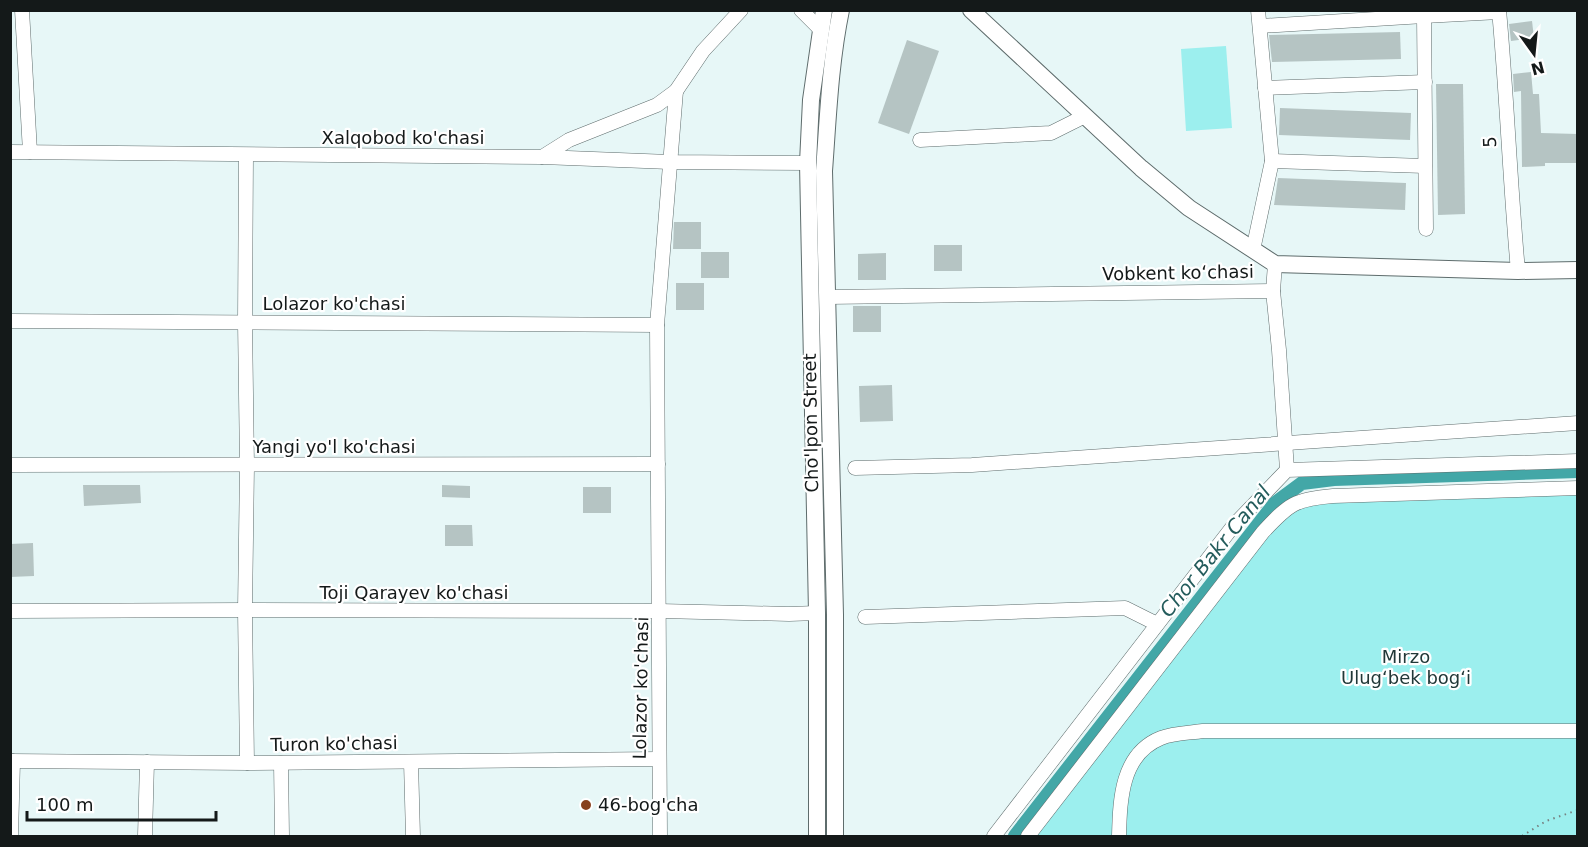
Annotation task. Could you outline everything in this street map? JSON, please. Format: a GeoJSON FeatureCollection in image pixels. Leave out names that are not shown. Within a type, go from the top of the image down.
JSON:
{"type":"FeatureCollection","features":[{"type":"Feature","properties":{"kind":"main road"},"geometry":{"type":"LineString","coordinates":[[970,10],[1141,168],[1189,208],[1275,264]]}},
{"type":"Feature","properties":{"kind":"main road","name":"Cho'lpon Street"},"geometry":{"type":"LineString","coordinates":[[817,837],[817,613],[808,163],[811,100],[821,30],[838,11]]}},
{"type":"Feature","properties":{"kind":"main road","name":"Cho'lpon Street"},"geometry":{"type":"LineString","coordinates":[[835,837],[835,615],[824,171],[838,11]]}},
{"type":"Feature","properties":{"kind":"main road","name":"Vobkent koʻchasi"},"geometry":{"type":"LineString","coordinates":[[1275,264],[1518,271],[1578,270]]}},
{"type":"Feature","properties":{"kind":"street"},"geometry":{"type":"LineString","coordinates":[[22,10],[30,152]]}},
{"type":"Feature","properties":{"kind":"street"},"geometry":{"type":"LineString","coordinates":[[542,157],[569,140],[657,105],[676,92],[703,51],[741,10]]}},
{"type":"Feature","properties":{"kind":"street"},"geometry":{"type":"LineString","coordinates":[[801,10],[821,30]]}},
{"type":"Feature","properties":{"kind":"street"},"geometry":{"type":"LineString","coordinates":[[1253,250],[1272,161],[1258,10]]}},
{"type":"Feature","properties":{"kind":"street"},"geometry":{"type":"LineString","coordinates":[[1260,26],[1499,11]]}},
{"type":"Feature","properties":{"kind":"street","name":"5"},"geometry":{"type":"LineString","coordinates":[[1499,11],[1518,271]]}},
{"type":"Feature","properties":{"kind":"street"},"geometry":{"type":"LineString","coordinates":[[1424,16],[1426,229]]}},
{"type":"Feature","properties":{"kind":"street"},"geometry":{"type":"LineString","coordinates":[[1265,88],[1425,82]]}},
{"type":"Feature","properties":{"kind":"street","name":"Lolazor ko'chasi"},"geometry":{"type":"LineString","coordinates":[[660,837],[657,325],[676,92]]}},
{"type":"Feature","properties":{"kind":"street"},"geometry":{"type":"LineString","coordinates":[[920,140],[1051,133],[1086,117]]}},
{"type":"Feature","properties":{"kind":"street","name":"Xalqobod ko'chasi"},"geometry":{"type":"LineString","coordinates":[[10,152],[542,157],[670,162],[808,163]]}},
{"type":"Feature","properties":{"kind":"street"},"geometry":{"type":"LineString","coordinates":[[246,155],[247,763]]}},
{"type":"Feature","properties":{"kind":"street"},"geometry":{"type":"LineString","coordinates":[[1272,161],[1425,166]]}},
{"type":"Feature","properties":{"kind":"street","name":"Vobkent koʻchasi"},"geometry":{"type":"LineString","coordinates":[[827,297],[1273,291],[1275,264]]}},
{"type":"Feature","properties":{"kind":"street"},"geometry":{"type":"LineString","coordinates":[[1273,291],[1287,470]]}},
{"type":"Feature","properties":{"kind":"street","name":"Lolazor ko'chasi"},"geometry":{"type":"LineString","coordinates":[[10,321],[657,325]]}},
{"type":"Feature","properties":{"kind":"street"},"geometry":{"type":"LineString","coordinates":[[855,468],[972,465],[1578,423]]}},
{"type":"Feature","properties":{"kind":"street"},"geometry":{"type":"LineString","coordinates":[[994,837],[1234,525],[1287,470],[1578,461]]}},
{"type":"Feature","properties":{"kind":"street","name":"Yangi yo'l ko'chasi"},"geometry":{"type":"LineString","coordinates":[[10,465],[658,464]]}},
{"type":"Feature","properties":{"kind":"street"},"geometry":{"type":"LineString","coordinates":[[1028,837],[1263,531],[1293,503],[1308,498],[1333,496],[1578,488]]}},
{"type":"Feature","properties":{"kind":"street"},"geometry":{"type":"LineString","coordinates":[[865,617],[1125,608],[1157,624]]}},
{"type":"Feature","properties":{"kind":"street","name":"Toji Qarayev ko'chasi"},"geometry":{"type":"LineString","coordinates":[[10,611],[817,613]]}},
{"type":"Feature","properties":{"kind":"street"},"geometry":{"type":"LineString","coordinates":[[1119,837],[1122,786],[1131,764],[1147,747],[1160,739],[1178,734],[1203,731],[1578,731]]}},
{"type":"Feature","properties":{"kind":"street","name":"Turon ko'chasi"},"geometry":{"type":"LineString","coordinates":[[12,761],[280,763],[658,759]]}},
{"type":"Feature","properties":{"kind":"street"},"geometry":{"type":"LineString","coordinates":[[11,837],[12,761]]}},
{"type":"Feature","properties":{"kind":"street"},"geometry":{"type":"LineString","coordinates":[[145,837],[147,762]]}},
{"type":"Feature","properties":{"kind":"street"},"geometry":{"type":"LineString","coordinates":[[411,762],[413,837]]}},
{"type":"Feature","properties":{"kind":"street"},"geometry":{"type":"LineString","coordinates":[[280,763],[282,837]]}},
{"type":"Feature","properties":{"kind":"path"},"geometry":{"type":"LineString","coordinates":[[1522,837],[1546,821],[1578,810]]}},
{"type":"Feature","properties":{"kind":"green space"},"geometry":{"type":"Polygon","coordinates":[[[1226,46],[1232,128],[1186,131],[1181,49],[1226,46]]]}},
{"type":"Feature","properties":{"kind":"green space","name":"Mirzo Ulugʻbek bogʻi"},"geometry":{"type":"Polygon","coordinates":[[[1577,490],[1577,836],[1034,836],[1283,516],[1303,503],[1577,490]]]}},
{"type":"Feature","properties":{"kind":"building"},"geometry":{"type":"Polygon","coordinates":[[[1532,21],[1534,38],[1511,41],[1509,24],[1532,21]]]}},
{"type":"Feature","properties":{"kind":"building"},"geometry":{"type":"Polygon","coordinates":[[[1400,32],[1401,59],[1272,62],[1269,35],[1400,32]]]}},
{"type":"Feature","properties":{"kind":"building"},"geometry":{"type":"Polygon","coordinates":[[[907,40],[939,51],[909,134],[878,123],[907,40]]]}},
{"type":"Feature","properties":{"kind":"building"},"geometry":{"type":"Polygon","coordinates":[[[1531,72],[1533,94],[1539,94],[1541,133],[1578,134],[1578,163],[1545,163],[1545,166],[1522,167],[1521,91],[1514,92],[1513,74],[1531,72]]]}},
{"type":"Feature","properties":{"kind":"building"},"geometry":{"type":"Polygon","coordinates":[[[1436,84],[1463,84],[1465,214],[1438,215],[1436,84]]]}},
{"type":"Feature","properties":{"kind":"building"},"geometry":{"type":"Polygon","coordinates":[[[1280,108],[1411,113],[1410,140],[1279,135],[1280,108]]]}},
{"type":"Feature","properties":{"kind":"building"},"geometry":{"type":"Polygon","coordinates":[[[1278,178],[1406,183],[1405,210],[1274,205],[1278,178]]]}},
{"type":"Feature","properties":{"kind":"building"},"geometry":{"type":"Polygon","coordinates":[[[674,222],[701,222],[701,249],[673,249],[674,222]]]}},
{"type":"Feature","properties":{"kind":"building"},"geometry":{"type":"Polygon","coordinates":[[[934,245],[962,245],[962,271],[934,271],[934,245]]]}},
{"type":"Feature","properties":{"kind":"building"},"geometry":{"type":"Polygon","coordinates":[[[701,252],[729,252],[729,278],[701,278],[701,252]]]}},
{"type":"Feature","properties":{"kind":"building"},"geometry":{"type":"Polygon","coordinates":[[[886,253],[886,280],[858,280],[858,254],[886,253]]]}},
{"type":"Feature","properties":{"kind":"building"},"geometry":{"type":"Polygon","coordinates":[[[676,283],[704,283],[704,310],[676,310],[676,283]]]}},
{"type":"Feature","properties":{"kind":"building"},"geometry":{"type":"Polygon","coordinates":[[[853,306],[881,306],[881,332],[853,332],[853,306]]]}},
{"type":"Feature","properties":{"kind":"building"},"geometry":{"type":"Polygon","coordinates":[[[892,385],[893,421],[860,422],[859,386],[892,385]]]}},
{"type":"Feature","properties":{"kind":"building"},"geometry":{"type":"Polygon","coordinates":[[[83,485],[140,485],[141,503],[84,506],[83,485]]]}},
{"type":"Feature","properties":{"kind":"building"},"geometry":{"type":"Polygon","coordinates":[[[442,485],[470,486],[470,498],[442,497],[442,485]]]}},
{"type":"Feature","properties":{"kind":"building"},"geometry":{"type":"Polygon","coordinates":[[[583,487],[611,487],[611,513],[583,513],[583,487]]]}},
{"type":"Feature","properties":{"kind":"building"},"geometry":{"type":"Polygon","coordinates":[[[445,525],[472,525],[473,546],[445,546],[445,525]]]}},
{"type":"Feature","properties":{"kind":"building"},"geometry":{"type":"Polygon","coordinates":[[[33,543],[34,576],[10,577],[10,544],[33,543]]]}},
{"type":"Feature","properties":{"kind":"waterway","name":"Chor Bakr Canal"},"geometry":{"type":"LineString","coordinates":[[1015,836],[1275,503],[1302,483],[1334,479],[1578,471]]}},
{"type":"Feature","properties":{"kind":"place","name":"46-bog'cha"},"geometry":{"type":"Point","coordinates":[586,805]}}]}
